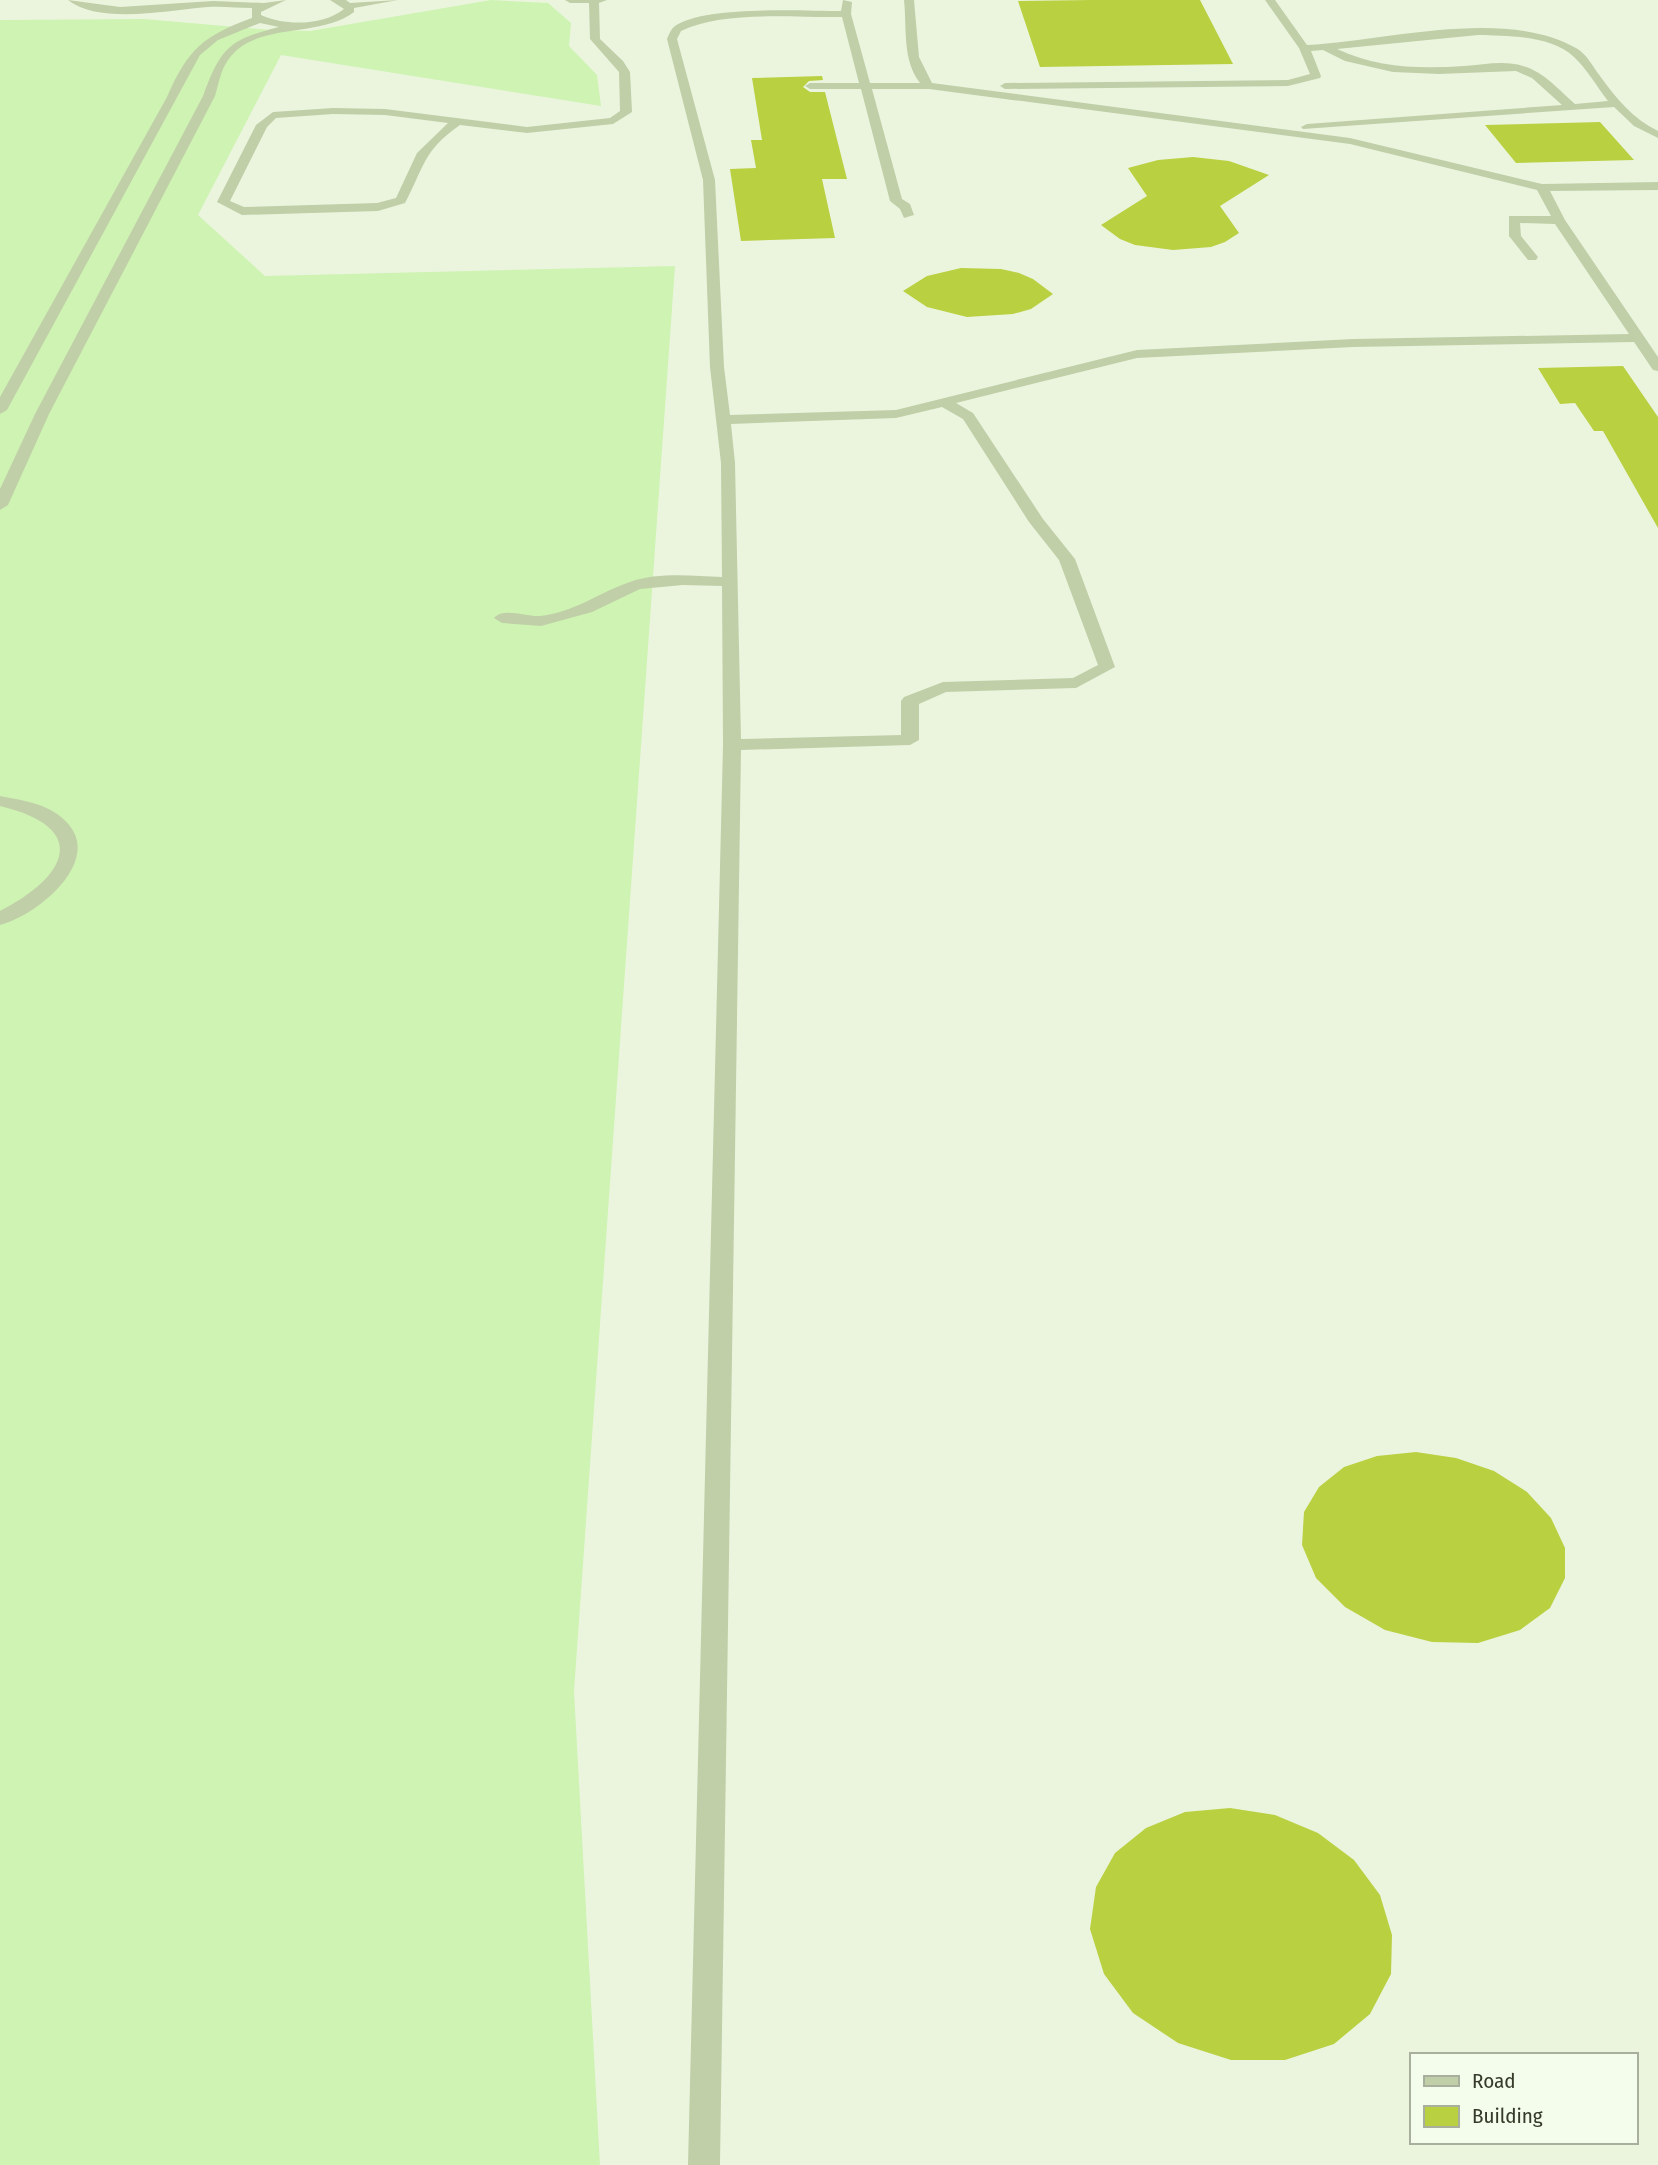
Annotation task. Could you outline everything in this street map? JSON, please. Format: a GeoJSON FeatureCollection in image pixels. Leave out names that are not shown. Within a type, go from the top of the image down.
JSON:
{"type":"FeatureCollection","features":[{"type":"Feature","properties":{"kind":"street"},"geometry":{"type":"LineString","coordinates":[[73,0],[88,7],[107,9],[211,4],[261,13],[298,25]]}},
{"type":"Feature","properties":{"kind":"street"},"geometry":{"type":"LineString","coordinates":[[1,407],[173,97],[186,63],[209,40],[281,0]]}},
{"type":"Feature","properties":{"kind":"street"},"geometry":{"type":"LineString","coordinates":[[341,2],[393,0]]}},
{"type":"Feature","properties":{"kind":"street"},"geometry":{"type":"LineString","coordinates":[[570,0],[602,0]]}},
{"type":"Feature","properties":{"kind":"street"},"geometry":{"type":"LineString","coordinates":[[909,0],[913,24],[911,48],[919,77],[929,86],[1350,141],[1542,188],[1658,186]]}},
{"type":"Feature","properties":{"kind":"street"},"geometry":{"type":"LineString","coordinates":[[810,86],[1288,83],[1316,76],[1304,48],[1270,0]]}},
{"type":"Feature","properties":{"kind":"street"},"geometry":{"type":"LineString","coordinates":[[457,122],[429,141],[408,177],[401,200],[378,207],[289,211],[242,211],[223,202],[262,125],[273,115],[333,111],[385,112],[527,130],[613,121],[626,112],[626,78],[622,67],[595,40],[593,29],[598,13],[594,1]]}},
{"type":"Feature","properties":{"kind":"street"},"geometry":{"type":"LineString","coordinates":[[0,505],[42,414],[209,96],[220,64],[247,40],[298,25],[339,18],[350,10],[341,2]]}},
{"type":"Feature","properties":{"kind":"street"},"geometry":{"type":"LineString","coordinates":[[704,2165],[732,745],[728,463],[722,420],[709,180],[672,39],[678,29],[696,22],[726,18],[847,7],[896,201],[906,207],[908,215]]}},
{"type":"Feature","properties":{"kind":"street"},"geometry":{"type":"LineString","coordinates":[[1304,48],[1398,37],[1518,34],[1558,42],[1577,52],[1615,104],[1646,130],[1658,135]]}},
{"type":"Feature","properties":{"kind":"street"},"geometry":{"type":"LineString","coordinates":[[1325,47],[1379,68],[1525,68],[1535,73],[1572,107]]}},
{"type":"Feature","properties":{"kind":"street"},"geometry":{"type":"LineString","coordinates":[[1000,96],[1010,86]]}},
{"type":"Feature","properties":{"kind":"street"},"geometry":{"type":"LineString","coordinates":[[1277,130],[1615,104]]}},
{"type":"Feature","properties":{"kind":"street"},"geometry":{"type":"LineString","coordinates":[[1542,188],[1559,220],[1658,367]]}},
{"type":"Feature","properties":{"kind":"street"},"geometry":{"type":"LineString","coordinates":[[1532,257],[1515,236],[1513,219],[1559,220]]}},
{"type":"Feature","properties":{"kind":"street"},"geometry":{"type":"LineString","coordinates":[[722,420],[896,414],[1137,354],[1353,343],[1637,338]]}},
{"type":"Feature","properties":{"kind":"street"},"geometry":{"type":"LineString","coordinates":[[732,745],[910,740],[910,701],[943,687],[1076,683],[1107,667],[1068,559],[1037,522],[968,416],[944,402]]}},
{"type":"Feature","properties":{"kind":"street"},"geometry":{"type":"LineString","coordinates":[[502,618],[541,621],[553,618],[586,609],[636,584],[683,580],[730,582]]}},
{"type":"Feature","properties":{"kind":"street"},"geometry":{"type":"LineString","coordinates":[[0,801],[45,815],[58,824],[70,848],[69,861],[51,888],[35,901],[0,919]]}},
{"type":"Feature","properties":{"kind":"sand"},"geometry":{"type":"Polygon","coordinates":[[[491,0],[548,3],[571,23],[569,46],[597,75],[601,106],[281,55],[198,215],[265,276],[675,266],[574,1691],[600,2165],[0,2165],[0,20],[144,19],[310,31],[491,0]]]}},
{"type":"Feature","properties":{"kind":"building"},"geometry":{"type":"Polygon","coordinates":[[[1200,0],[1233,64],[1040,67],[1018,1],[1200,0]]]}},
{"type":"Feature","properties":{"kind":"building"},"geometry":{"type":"Polygon","coordinates":[[[822,76],[823,80],[809,81],[803,87],[810,92],[825,92],[847,179],[822,179],[835,238],[741,241],[730,169],[756,168],[751,140],[762,140],[752,78],[822,76]]]}},
{"type":"Feature","properties":{"kind":"building"},"geometry":{"type":"Polygon","coordinates":[[[1600,122],[1634,160],[1516,163],[1485,125],[1600,122]]]}},
{"type":"Feature","properties":{"kind":"building"},"geometry":{"type":"Polygon","coordinates":[[[1193,157],[1229,161],[1269,175],[1220,206],[1239,233],[1211,247],[1173,250],[1135,245],[1120,239],[1101,225],[1147,196],[1128,168],[1158,160],[1193,157]]]}},
{"type":"Feature","properties":{"kind":"building"},"geometry":{"type":"Polygon","coordinates":[[[961,268],[1001,269],[1019,273],[1033,279],[1053,294],[1031,309],[1013,314],[967,317],[927,307],[903,291],[927,276],[961,268]]]}},
{"type":"Feature","properties":{"kind":"building"},"geometry":{"type":"Polygon","coordinates":[[[1623,366],[1658,417],[1658,528],[1603,431],[1594,431],[1575,403],[1560,404],[1538,368],[1623,366]]]}},
{"type":"Feature","properties":{"kind":"building"},"geometry":{"type":"Polygon","coordinates":[[[1416,1452],[1456,1458],[1494,1471],[1527,1492],[1551,1518],[1565,1548],[1565,1578],[1550,1608],[1520,1630],[1478,1643],[1432,1642],[1385,1630],[1345,1607],[1316,1578],[1302,1545],[1304,1512],[1319,1487],[1344,1467],[1377,1456],[1416,1452]]]}},
{"type":"Feature","properties":{"kind":"building"},"geometry":{"type":"Polygon","coordinates":[[[1230,1808],[1275,1815],[1318,1833],[1354,1860],[1380,1895],[1392,1935],[1391,1974],[1370,2014],[1334,2044],[1285,2060],[1231,2060],[1178,2043],[1133,2013],[1104,1974],[1090,1929],[1096,1887],[1115,1853],[1146,1828],[1185,1812],[1230,1808]]]}}]}
